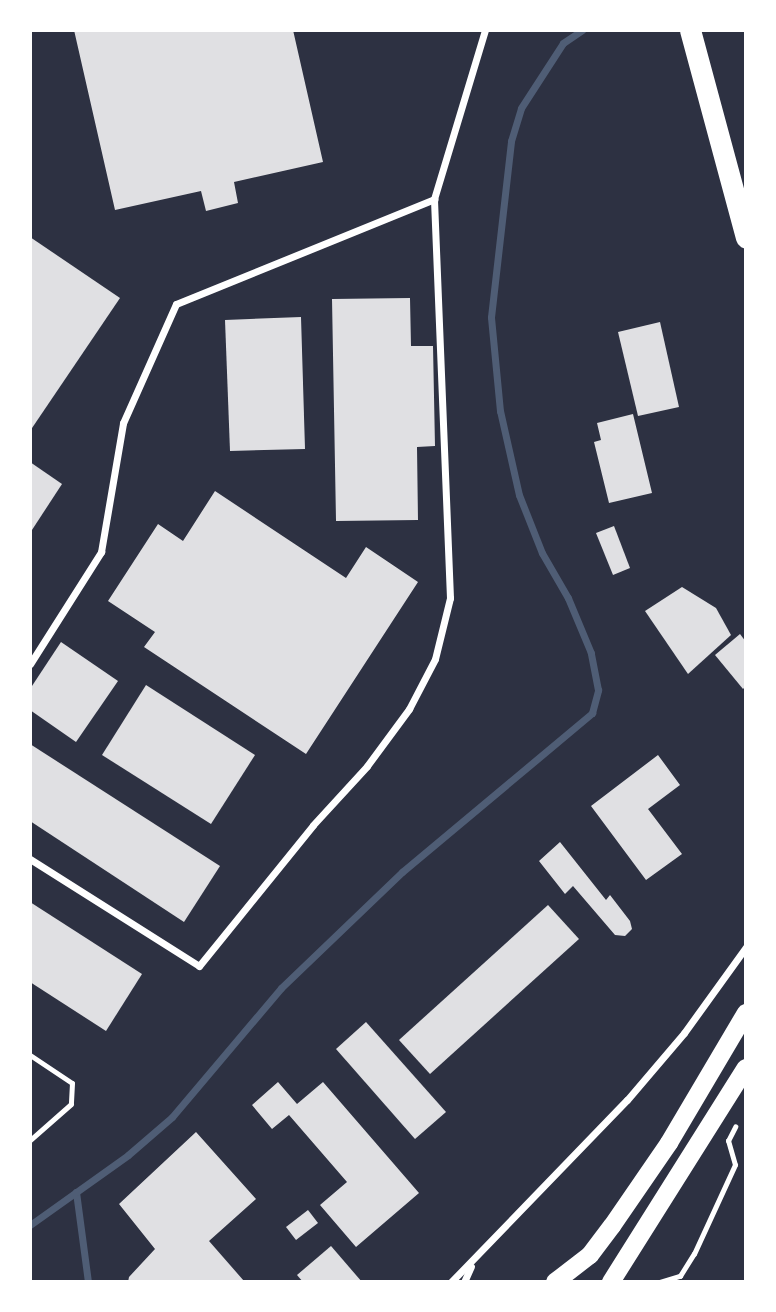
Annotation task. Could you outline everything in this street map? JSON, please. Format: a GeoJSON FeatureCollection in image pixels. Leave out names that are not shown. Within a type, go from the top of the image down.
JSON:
{"type":"FeatureCollection","features":[{"type":"Feature","properties":{"kind":"highway"},"geometry":{"type":"LineString","coordinates":[[690,30],[746,238]]}},
{"type":"Feature","properties":{"kind":"main road"},"geometry":{"type":"LineString","coordinates":[[555,1282],[590,1255],[612,1226],[669,1143],[746,1013]]}},
{"type":"Feature","properties":{"kind":"main road"},"geometry":{"type":"LineString","coordinates":[[611,1282],[746,1068]]}},
{"type":"Feature","properties":{"kind":"street"},"geometry":{"type":"LineString","coordinates":[[30,859],[199,966],[313,825],[368,766],[409,709],[435,659],[450,598],[434,199],[485,30]]}},
{"type":"Feature","properties":{"kind":"street"},"geometry":{"type":"LineString","coordinates":[[30,664],[101,552],[123,423],[176,304],[434,199]]}},
{"type":"Feature","properties":{"kind":"street"},"geometry":{"type":"LineString","coordinates":[[451,1282],[627,1100],[684,1033],[746,947]]}},
{"type":"Feature","properties":{"kind":"street"},"geometry":{"type":"LineString","coordinates":[[464,1282],[472,1262]]}},
{"type":"Feature","properties":{"kind":"lane"},"geometry":{"type":"LineString","coordinates":[[30,1055],[72,1083],[71,1104],[30,1140]]}},
{"type":"Feature","properties":{"kind":"path"},"geometry":{"type":"LineString","coordinates":[[660,1282],[680,1276],[694,1254],[735,1165],[728,1141],[738,1119]]}},
{"type":"Feature","properties":{"kind":"building"},"geometry":{"type":"Polygon","coordinates":[[[74,30],[293,30],[323,162],[234,182],[238,203],[206,211],[201,191],[115,210],[74,30]]]}},
{"type":"Feature","properties":{"kind":"building"},"geometry":{"type":"Polygon","coordinates":[[[30,237],[120,298],[30,431],[30,237]]]}},
{"type":"Feature","properties":{"kind":"building"},"geometry":{"type":"Polygon","coordinates":[[[410,298],[411,346],[433,346],[435,446],[417,447],[418,520],[336,521],[332,299],[410,298]]]}},
{"type":"Feature","properties":{"kind":"building"},"geometry":{"type":"Polygon","coordinates":[[[301,317],[305,449],[230,451],[225,320],[301,317]]]}},
{"type":"Feature","properties":{"kind":"building"},"geometry":{"type":"Polygon","coordinates":[[[660,322],[679,407],[638,416],[618,332],[660,322]]]}},
{"type":"Feature","properties":{"kind":"building"},"geometry":{"type":"Polygon","coordinates":[[[633,414],[652,493],[609,503],[594,442],[601,440],[597,423],[633,414]]]}},
{"type":"Feature","properties":{"kind":"building"},"geometry":{"type":"Polygon","coordinates":[[[30,462],[62,484],[30,533],[30,462]]]}},
{"type":"Feature","properties":{"kind":"building"},"geometry":{"type":"Polygon","coordinates":[[[215,491],[346,578],[366,547],[418,582],[306,754],[144,647],[155,632],[108,601],[158,524],[183,541],[215,491]]]}},
{"type":"Feature","properties":{"kind":"building"},"geometry":{"type":"Polygon","coordinates":[[[614,526],[630,568],[613,575],[596,533],[614,526]]]}},
{"type":"Feature","properties":{"kind":"building"},"geometry":{"type":"Polygon","coordinates":[[[682,587],[716,608],[731,635],[688,674],[645,611],[682,587]]]}},
{"type":"Feature","properties":{"kind":"building"},"geometry":{"type":"Polygon","coordinates":[[[740,634],[746,642],[746,686],[743,689],[715,655],[740,634]]]}},
{"type":"Feature","properties":{"kind":"building"},"geometry":{"type":"Polygon","coordinates":[[[61,642],[118,681],[76,742],[30,710],[30,689],[61,642]]]}},
{"type":"Feature","properties":{"kind":"building"},"geometry":{"type":"Polygon","coordinates":[[[146,685],[255,755],[211,824],[102,755],[146,685]]]}},
{"type":"Feature","properties":{"kind":"building"},"geometry":{"type":"Polygon","coordinates":[[[30,744],[220,866],[184,922],[30,821],[30,744]]]}},
{"type":"Feature","properties":{"kind":"building"},"geometry":{"type":"Polygon","coordinates":[[[658,755],[680,785],[648,809],[682,854],[646,880],[591,806],[658,755]]]}},
{"type":"Feature","properties":{"kind":"building"},"geometry":{"type":"Polygon","coordinates":[[[560,842],[606,900],[610,895],[630,921],[632,929],[625,936],[615,935],[573,886],[565,894],[539,861],[560,842]]]}},
{"type":"Feature","properties":{"kind":"building"},"geometry":{"type":"Polygon","coordinates":[[[30,902],[142,974],[106,1031],[30,982],[30,902]]]}},
{"type":"Feature","properties":{"kind":"building"},"geometry":{"type":"Polygon","coordinates":[[[548,905],[579,939],[430,1074],[399,1040],[548,905]]]}},
{"type":"Feature","properties":{"kind":"building"},"geometry":{"type":"Polygon","coordinates":[[[366,1022],[446,1112],[415,1139],[336,1049],[366,1022]]]}},
{"type":"Feature","properties":{"kind":"building"},"geometry":{"type":"Polygon","coordinates":[[[278,1082],[297,1104],[323,1082],[419,1193],[356,1247],[320,1205],[347,1182],[289,1115],[272,1129],[252,1105],[278,1082]]]}},
{"type":"Feature","properties":{"kind":"building"},"geometry":{"type":"Polygon","coordinates":[[[196,1132],[256,1199],[209,1241],[244,1281],[128,1282],[129,1277],[155,1249],[119,1204],[196,1132]]]}},
{"type":"Feature","properties":{"kind":"building"},"geometry":{"type":"Polygon","coordinates":[[[308,1210],[318,1223],[296,1240],[286,1227],[308,1210]]]}},
{"type":"Feature","properties":{"kind":"building"},"geometry":{"type":"Polygon","coordinates":[[[331,1246],[362,1282],[303,1282],[297,1275],[331,1246]]]}},
{"type":"Feature","properties":{"kind":"waterway"},"geometry":{"type":"LineString","coordinates":[[30,1225],[128,1155],[172,1117],[281,988],[402,872],[592,713],[598,690],[591,653],[568,598],[542,553],[519,495],[500,411],[491,317],[511,141],[521,108],[563,43],[582,30]]}},
{"type":"Feature","properties":{"kind":"waterway"},"geometry":{"type":"LineString","coordinates":[[76,1192],[88,1282]]}}]}
